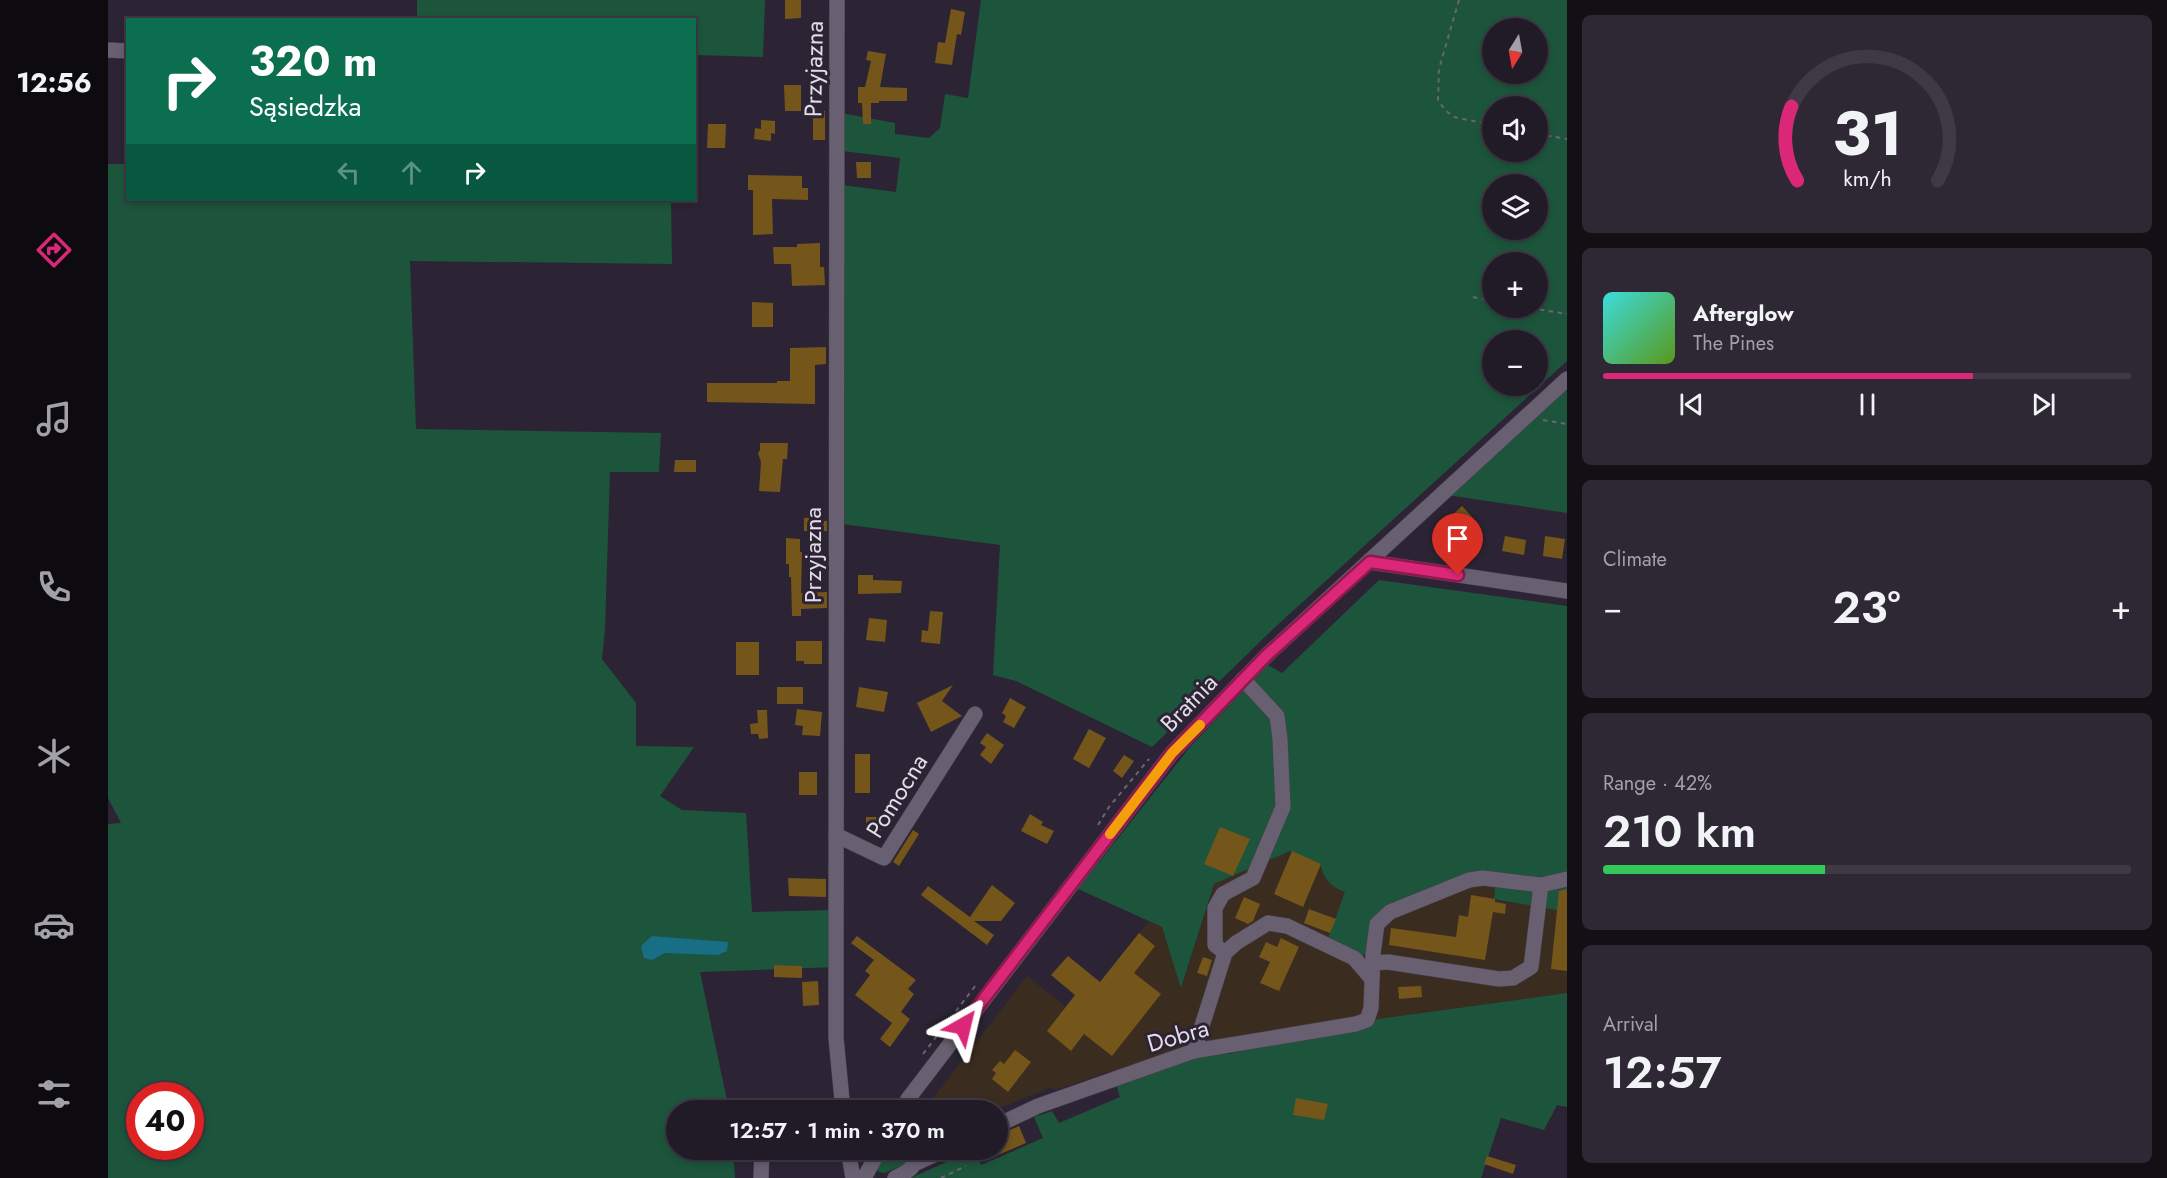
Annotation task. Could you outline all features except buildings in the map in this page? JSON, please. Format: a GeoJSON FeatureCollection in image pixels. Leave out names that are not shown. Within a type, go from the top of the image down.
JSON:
{"type":"FeatureCollection","features":[{"type":"Feature","properties":{"kind":"street","name":"Przyjazna"},"geometry":{"type":"LineString","coordinates":[[837,0],[836,1038],[842,1100]]}},
{"type":"Feature","properties":{"kind":"street"},"geometry":{"type":"LineString","coordinates":[[108,50],[126,51]]}},
{"type":"Feature","properties":{"kind":"street","name":"Bratnia"},"geometry":{"type":"LineString","coordinates":[[907,1100],[1172,753],[1266,656],[1567,378]]}},
{"type":"Feature","properties":{"kind":"street"},"geometry":{"type":"LineString","coordinates":[[1370,562],[1567,591]]}},
{"type":"Feature","properties":{"kind":"street"},"geometry":{"type":"LineString","coordinates":[[1225,953],[1215,945],[1215,908],[1223,894],[1253,878],[1283,807],[1277,716],[1243,679]]}},
{"type":"Feature","properties":{"kind":"street","name":"Pomocna"},"geometry":{"type":"LineString","coordinates":[[836,835],[884,858],[975,714]]}},
{"type":"Feature","properties":{"kind":"street"},"geometry":{"type":"LineString","coordinates":[[1372,971],[1377,924],[1390,912],[1468,880],[1483,878],[1541,885],[1567,879]]}},
{"type":"Feature","properties":{"kind":"street"},"geometry":{"type":"LineString","coordinates":[[1372,971],[1388,962],[1500,979],[1513,978],[1531,967],[1541,885]]}},
{"type":"Feature","properties":{"kind":"street"},"geometry":{"type":"LineString","coordinates":[[1194,1051],[1225,953],[1236,943],[1268,923],[1287,926],[1354,958],[1372,971]]}},
{"type":"Feature","properties":{"kind":"street","name":"Dobra"},"geometry":{"type":"LineString","coordinates":[[1008,1120],[1038,1106],[1194,1051],[1367,1020],[1371,1008],[1372,971]]}},
{"type":"Feature","properties":{"kind":"street"},"geometry":{"type":"LineString","coordinates":[[761,1178],[762,1160]]}},
{"type":"Feature","properties":{"kind":"street"},"geometry":{"type":"LineString","coordinates":[[850,1160],[853,1178]]}},
{"type":"Feature","properties":{"kind":"street"},"geometry":{"type":"LineString","coordinates":[[864,1178],[874,1160]]}},
{"type":"Feature","properties":{"kind":"street"},"geometry":{"type":"LineString","coordinates":[[895,1178],[909,1172],[913,1160]]}},
{"type":"Feature","properties":{"kind":"path"},"geometry":{"type":"LineString","coordinates":[[1459,0],[1439,69],[1438,100],[1454,117],[1482,122]]}},
{"type":"Feature","properties":{"kind":"path"},"geometry":{"type":"LineString","coordinates":[[1548,136],[1567,139]]}},
{"type":"Feature","properties":{"kind":"path"},"geometry":{"type":"LineString","coordinates":[[1473,297],[1482,299]]}},
{"type":"Feature","properties":{"kind":"path"},"geometry":{"type":"LineString","coordinates":[[1548,311],[1567,314]]}},
{"type":"Feature","properties":{"kind":"path"},"geometry":{"type":"LineString","coordinates":[[1525,418],[1567,424]]}},
{"type":"Feature","properties":{"kind":"path"},"geometry":{"type":"LineString","coordinates":[[941,1178],[966,1166]]}},
{"type":"Feature","properties":{"kind":"shaded area"},"geometry":{"type":"Polygon","coordinates":[[[1290,851],[1321,864],[1346,892],[1326,944],[1379,931],[1398,913],[1436,895],[1489,884],[1495,885],[1494,899],[1567,912],[1567,993],[1363,1021],[1229,1054],[1205,1053],[1116,1084],[1111,1071],[1056,1090],[1050,1088],[1008,1105],[1008,1100],[932,1100],[1027,976],[1066,1007],[1078,1011],[1149,921],[1162,927],[1182,987],[1214,884],[1290,851]]]}},
{"type":"Feature","properties":{"kind":"green space"},"geometry":{"type":"Polygon","coordinates":[[[417,0],[765,0],[763,57],[696,55],[696,18],[417,18],[417,0]]]}},
{"type":"Feature","properties":{"kind":"green space"},"geometry":{"type":"Polygon","coordinates":[[[981,0],[1567,0],[1567,361],[1548,378],[1548,330],[1482,330],[1482,396],[1529,396],[1272,630],[1152,747],[1016,681],[993,675],[1000,545],[835,523],[835,184],[896,192],[900,158],[834,150],[835,112],[895,123],[895,134],[929,138],[940,128],[945,94],[968,98],[981,0]]]}},
{"type":"Feature","properties":{"kind":"green space"},"geometry":{"type":"Polygon","coordinates":[[[108,164],[126,164],[126,201],[671,201],[672,264],[410,261],[416,429],[661,433],[659,472],[610,472],[602,659],[636,703],[636,746],[694,747],[660,796],[682,810],[746,813],[752,912],[836,910],[836,967],[700,972],[727,1100],[666,1100],[666,1160],[734,1160],[735,1178],[108,1178],[108,824],[121,823],[108,798],[108,164]]]}},
{"type":"Feature","properties":{"kind":"green space"},"geometry":{"type":"Polygon","coordinates":[[[1567,387],[1567,513],[1447,495],[1567,387]]]}},
{"type":"Feature","properties":{"kind":"green space"},"geometry":{"type":"Polygon","coordinates":[[[1379,580],[1567,606],[1567,912],[1494,899],[1495,886],[1489,884],[1444,894],[1414,904],[1388,921],[1378,932],[1358,965],[1326,944],[1345,892],[1329,882],[1320,864],[1290,851],[1214,884],[1181,988],[1162,927],[1078,889],[1190,747],[1268,665],[1282,673],[1379,580]]]}},
{"type":"Feature","properties":{"kind":"green space"},"geometry":{"type":"Polygon","coordinates":[[[1567,993],[1567,1107],[1557,1105],[1544,1130],[1501,1118],[1481,1178],[911,1178],[951,1160],[978,1160],[981,1165],[992,1160],[1008,1160],[1008,1153],[1043,1138],[1034,1117],[1052,1111],[1059,1123],[1120,1097],[1116,1084],[1205,1053],[1229,1054],[1363,1021],[1567,993]]]}},
{"type":"Feature","properties":{"kind":"green space"},"geometry":{"type":"Polygon","coordinates":[[[882,1160],[906,1160],[904,1165],[884,1173],[877,1169],[882,1160]]]}},
{"type":"Feature","properties":{"kind":"water"},"geometry":{"type":"Polygon","coordinates":[[[652,936],[728,942],[727,951],[718,955],[665,953],[652,960],[644,958],[641,946],[652,936]]]}},
{"type":"Feature","properties":{"kind":"slow traffic"},"geometry":{"type":"LineString","coordinates":[[1110,834],[1172,753],[1200,725]]}},
{"type":"Feature","properties":{"kind":"route"},"geometry":{"type":"LineString","coordinates":[[963,1026],[1172,753],[1266,656],[1370,562],[1458,575]]}}]}
